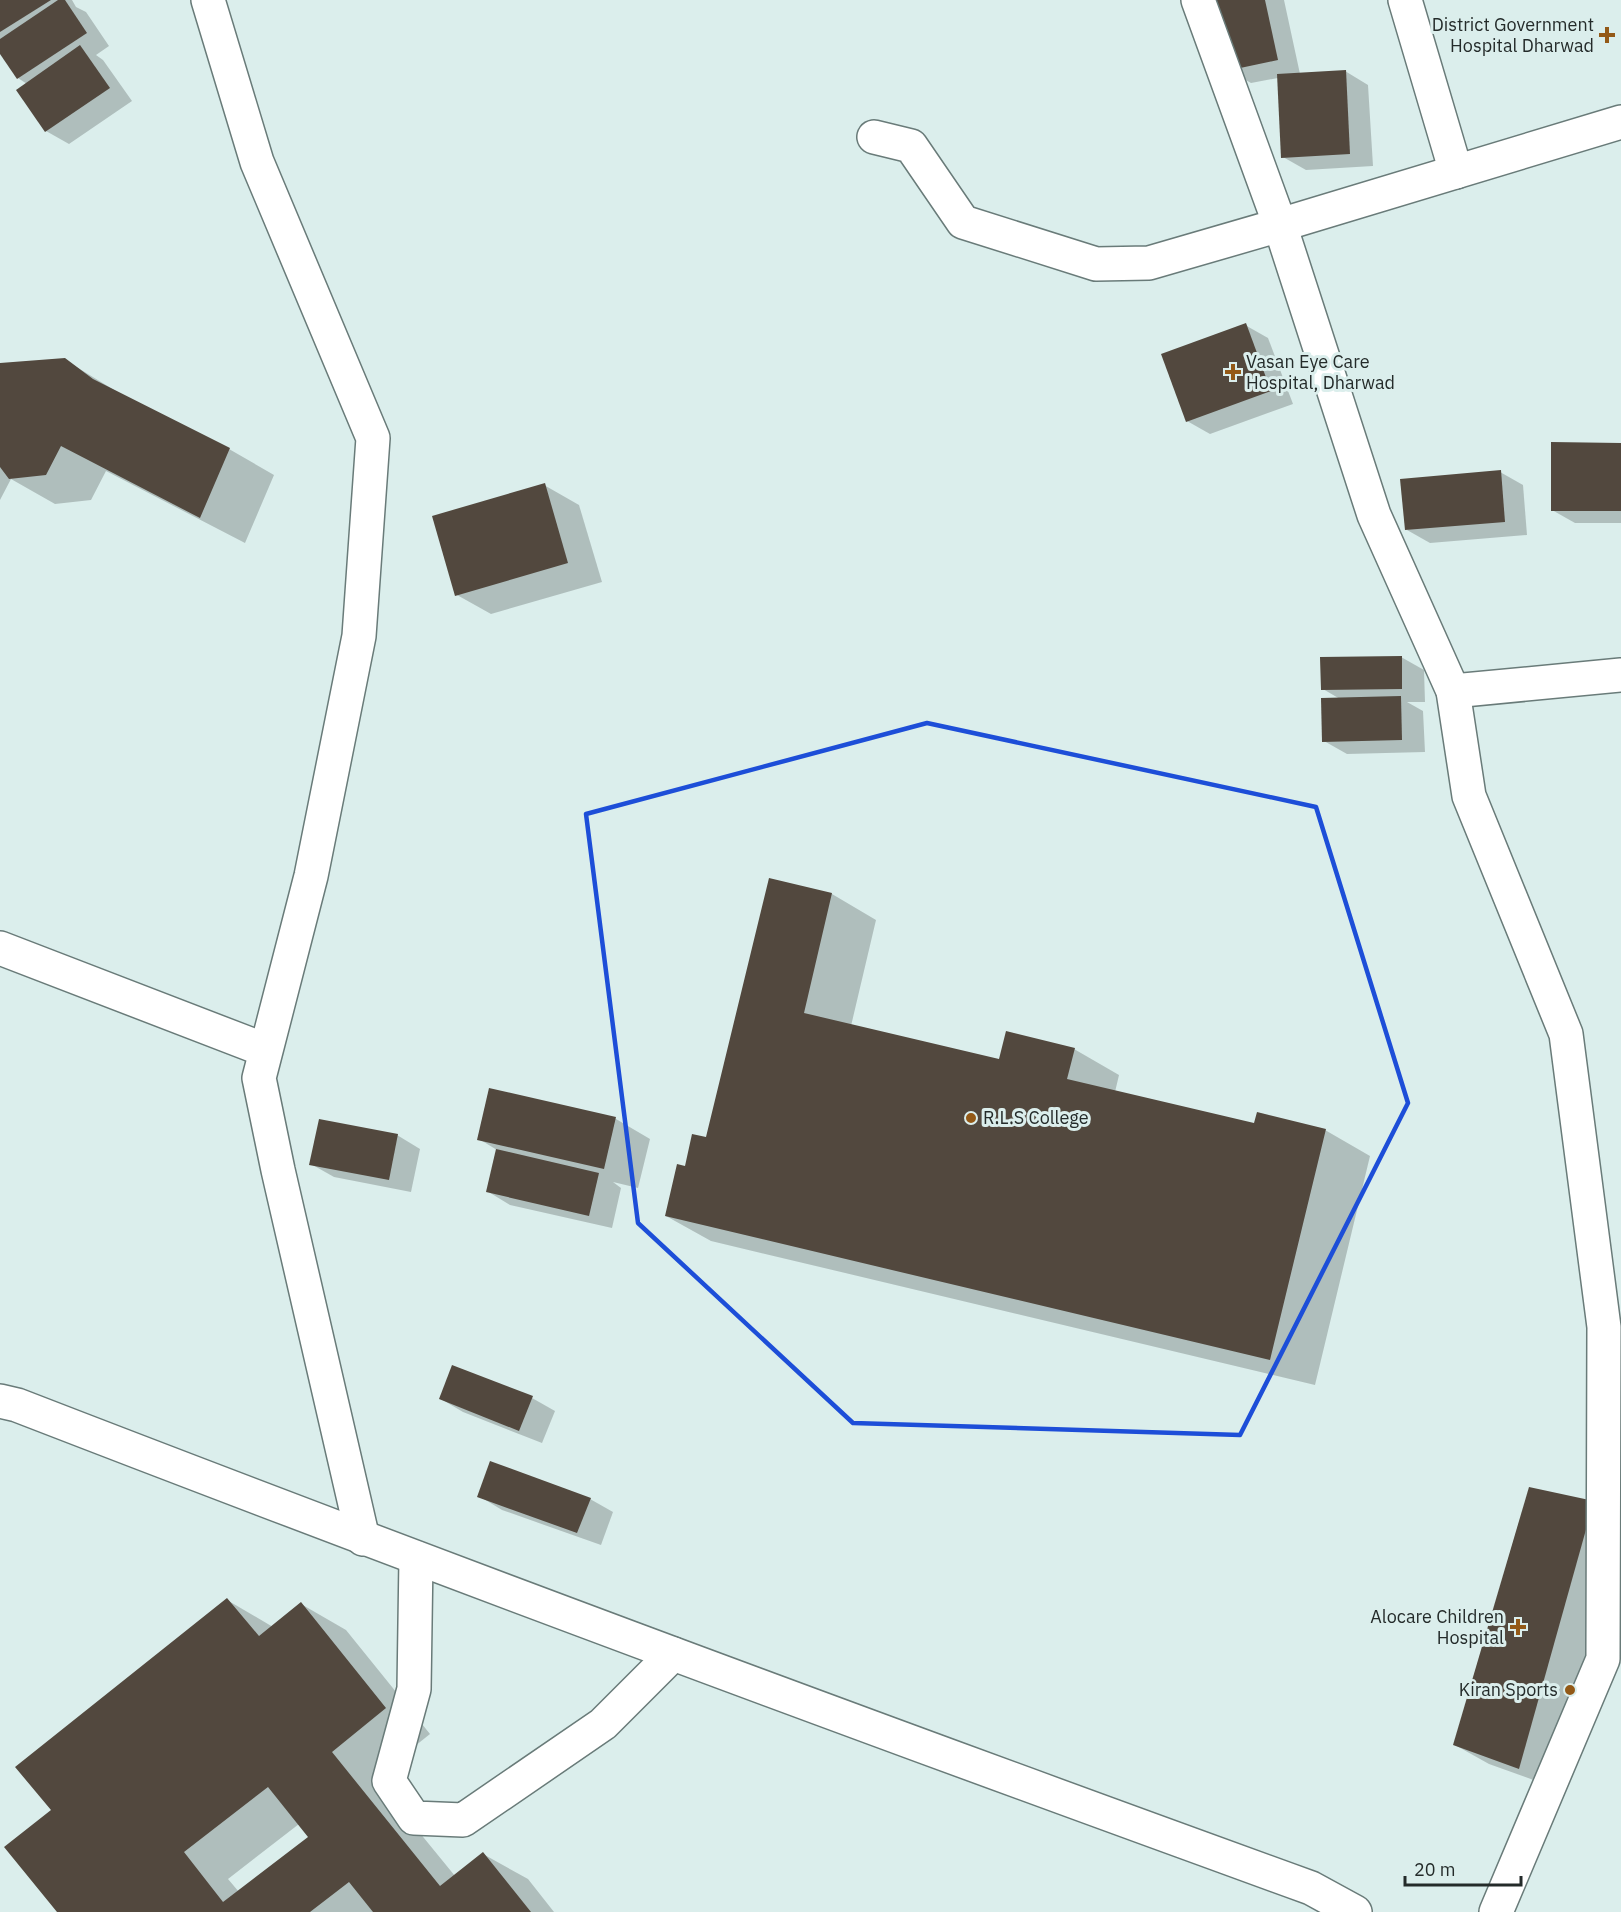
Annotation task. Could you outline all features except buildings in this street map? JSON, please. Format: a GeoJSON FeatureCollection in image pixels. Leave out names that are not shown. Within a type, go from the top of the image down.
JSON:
{"type":"FeatureCollection","features":[{"type":"Feature","properties":{"kind":"street"},"geometry":{"type":"LineString","coordinates":[[208,0],[257,162],[372,438],[359,636],[311,876],[259,1078],[363,1539]]}},
{"type":"Feature","properties":{"kind":"street"},"geometry":{"type":"LineString","coordinates":[[1198,0],[1280,225],[1374,514],[1454,691],[1469,796],[1566,1035],[1604,1327],[1603,1659],[1496,1912]]}},
{"type":"Feature","properties":{"kind":"street"},"geometry":{"type":"LineString","coordinates":[[1405,0],[1456,172]]}},
{"type":"Feature","properties":{"kind":"street"},"geometry":{"type":"LineString","coordinates":[[874,137],[911,146],[963,222],[1096,264],[1149,263],[1621,122]]}},
{"type":"Feature","properties":{"kind":"street"},"geometry":{"type":"LineString","coordinates":[[1454,691],[1621,675]]}},
{"type":"Feature","properties":{"kind":"street"},"geometry":{"type":"LineString","coordinates":[[0,948],[266,1050]]}},
{"type":"Feature","properties":{"kind":"street"},"geometry":{"type":"LineString","coordinates":[[0,1401],[28,1409],[363,1539],[1311,1888],[1355,1912]]}},
{"type":"Feature","properties":{"kind":"street"},"geometry":{"type":"LineString","coordinates":[[416,1558],[414,1689],[389,1781],[414,1818],[464,1820],[603,1724],[673,1654]]}},
{"type":"Feature","properties":{"kind":"highlighted area"},"geometry":{"type":"Polygon","coordinates":[[[927,723],[1316,807],[1408,1103],[1240,1435],[853,1423],[638,1223],[586,814],[927,723]]]}},
{"type":"Feature","properties":{"kind":"place","name":"District Government Hospital Dharwad"},"geometry":{"type":"Point","coordinates":[1607,35]}},
{"type":"Feature","properties":{"kind":"place","name":"Vasan Eye Care Hospital, Dharwad"},"geometry":{"type":"Point","coordinates":[1233,372]}},
{"type":"Feature","properties":{"kind":"place","name":"R.L.S College"},"geometry":{"type":"Point","coordinates":[971,1118]}},
{"type":"Feature","properties":{"kind":"place","name":"Alocare Children Hospital"},"geometry":{"type":"Point","coordinates":[1518,1627]}},
{"type":"Feature","properties":{"kind":"place","name":"Kiran Sports"},"geometry":{"type":"Point","coordinates":[1570,1690]}}]}
